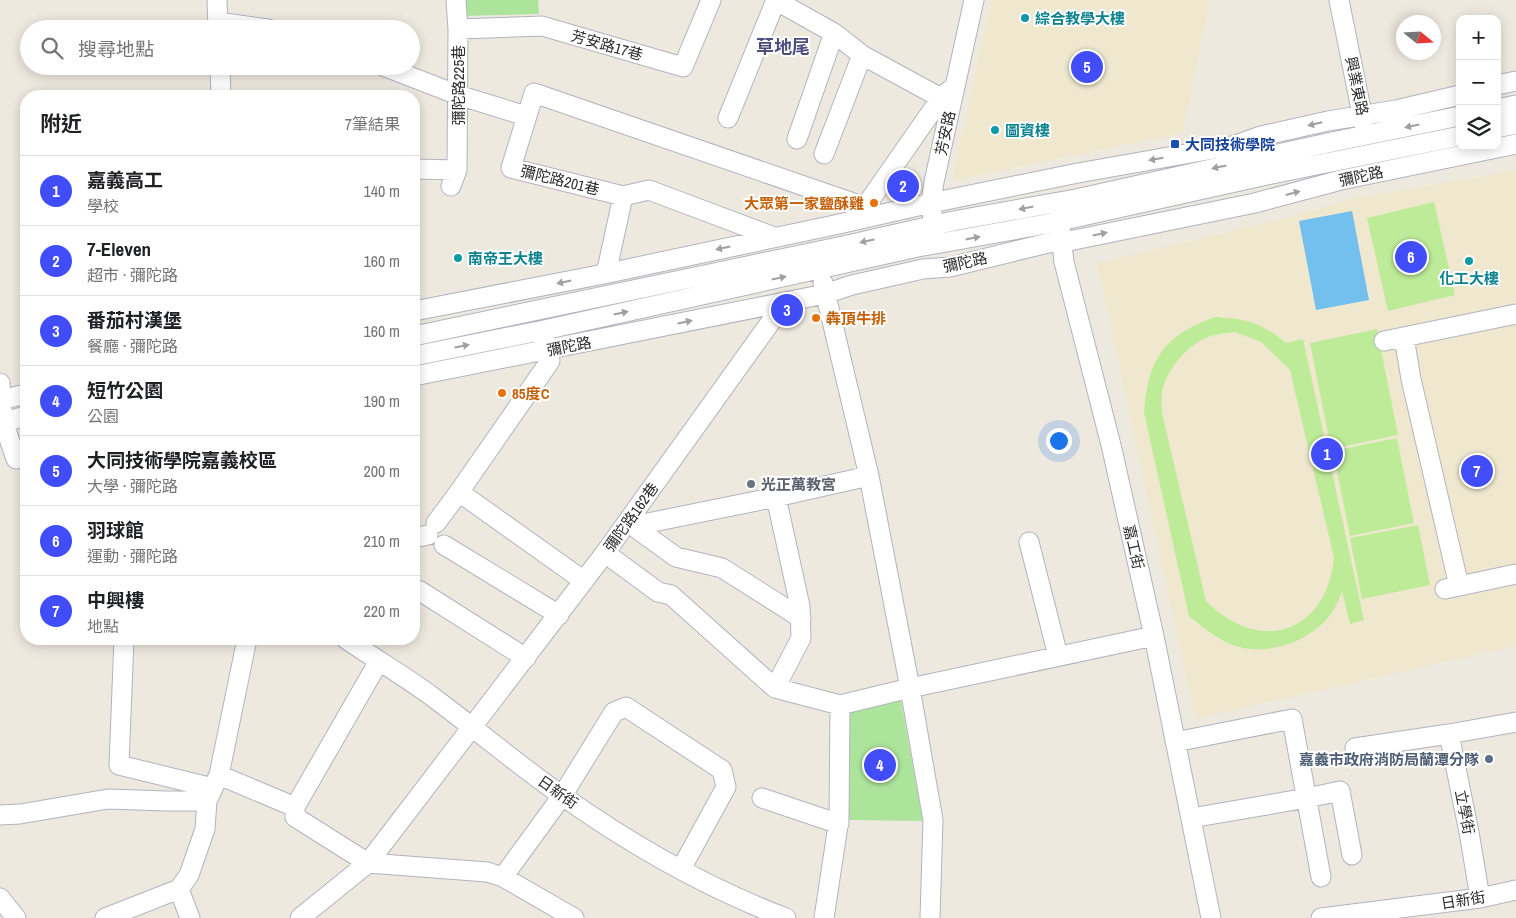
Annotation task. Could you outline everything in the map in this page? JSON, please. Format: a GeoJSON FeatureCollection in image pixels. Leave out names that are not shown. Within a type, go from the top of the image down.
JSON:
{"type":"FeatureCollection","features":[{"type":"Feature","properties":{"kind":"street"},"geometry":{"type":"LineString","coordinates":[[217,0],[218,20]]}},
{"type":"Feature","properties":{"kind":"street","name":"彌陀路225巷"},"geometry":{"type":"LineString","coordinates":[[420,170],[454,178],[458,94],[456,0]]}},
{"type":"Feature","properties":{"kind":"street","name":"芳安路17巷"},"geometry":{"type":"LineString","coordinates":[[458,29],[542,26],[684,67],[711,0]]}},
{"type":"Feature","properties":{"kind":"street"},"geometry":{"type":"LineString","coordinates":[[728,118],[776,0],[834,33],[862,55],[940,98]]}},
{"type":"Feature","properties":{"kind":"street","name":"芳安路"},"geometry":{"type":"LineString","coordinates":[[937,268],[931,203],[974,0]]}},
{"type":"Feature","properties":{"kind":"street","name":"興業東路"},"geometry":{"type":"LineString","coordinates":[[1340,0],[1372,164]]}},
{"type":"Feature","properties":{"kind":"street"},"geometry":{"type":"LineString","coordinates":[[797,139],[834,33]]}},
{"type":"Feature","properties":{"kind":"street"},"geometry":{"type":"LineString","coordinates":[[824,154],[862,55]]}},
{"type":"Feature","properties":{"kind":"street"},"geometry":{"type":"LineString","coordinates":[[220,75],[221,90]]}},
{"type":"Feature","properties":{"kind":"street"},"geometry":{"type":"LineString","coordinates":[[403,75],[526,116],[534,93],[865,207]]}},
{"type":"Feature","properties":{"kind":"street"},"geometry":{"type":"LineString","coordinates":[[1501,85],[1516,81]]}},
{"type":"Feature","properties":{"kind":"street"},"geometry":{"type":"LineString","coordinates":[[930,918],[933,820],[910,688],[869,476],[817,260],[831,226],[861,212],[940,98],[955,85]]}},
{"type":"Feature","properties":{"kind":"street"},"geometry":{"type":"LineString","coordinates":[[1248,133],[1262,136],[1328,121],[1396,110],[1456,96]]}},
{"type":"Feature","properties":{"kind":"street"},"geometry":{"type":"LineString","coordinates":[[1501,108],[1516,105]]}},
{"type":"Feature","properties":{"kind":"street","name":"彌陀路201巷"},"geometry":{"type":"LineString","coordinates":[[526,116],[511,168],[623,196]]}},
{"type":"Feature","properties":{"kind":"street","name":"彌陀路"},"geometry":{"type":"LineString","coordinates":[[934,235],[1060,220],[1256,169],[1366,135],[1456,117]]}},
{"type":"Feature","properties":{"kind":"street"},"geometry":{"type":"LineString","coordinates":[[1501,127],[1516,124]]}},
{"type":"Feature","properties":{"kind":"street"},"geometry":{"type":"LineString","coordinates":[[1248,133],[1264,201]]}},
{"type":"Feature","properties":{"kind":"street"},"geometry":{"type":"LineString","coordinates":[[420,311],[604,274],[1061,176],[1236,144],[1248,133]]}},
{"type":"Feature","properties":{"kind":"street","name":"彌陀路"},"geometry":{"type":"LineString","coordinates":[[420,375],[548,356],[825,294],[852,285],[924,269],[950,267],[1061,241],[1084,238],[1264,201],[1456,137]]}},
{"type":"Feature","properties":{"kind":"street","name":"彌陀路"},"geometry":{"type":"LineString","coordinates":[[420,335],[538,309],[817,260],[934,235],[1060,202],[1256,169],[1372,164],[1516,144]]}},
{"type":"Feature","properties":{"kind":"street","name":"嘉工街"},"geometry":{"type":"LineString","coordinates":[[1061,176],[1060,220],[1064,262],[1110,445],[1154,636],[1211,918]]}},
{"type":"Feature","properties":{"kind":"street"},"geometry":{"type":"LineString","coordinates":[[604,274],[608,265],[623,196],[649,190],[774,237]]}},
{"type":"Feature","properties":{"kind":"street","name":"彌陀路"},"geometry":{"type":"LineString","coordinates":[[420,355],[544,330],[817,260]]}},
{"type":"Feature","properties":{"kind":"street"},"geometry":{"type":"LineString","coordinates":[[534,288],[538,309]]}},
{"type":"Feature","properties":{"kind":"street","name":"彌陀路162巷"},"geometry":{"type":"LineString","coordinates":[[300,918],[368,863],[605,553],[630,525],[785,302]]}},
{"type":"Feature","properties":{"kind":"street"},"geometry":{"type":"LineString","coordinates":[[1384,341],[1516,314]]}},
{"type":"Feature","properties":{"kind":"street"},"geometry":{"type":"LineString","coordinates":[[426,532],[459,492],[548,356],[544,330]]}},
{"type":"Feature","properties":{"kind":"street"},"geometry":{"type":"LineString","coordinates":[[1404,337],[1452,587],[1516,574]]}},
{"type":"Feature","properties":{"kind":"street"},"geometry":{"type":"LineString","coordinates":[[13,451],[2,422],[0,394],[20,394]]}},
{"type":"Feature","properties":{"kind":"street"},"geometry":{"type":"LineString","coordinates":[[2,422],[20,418]]}},
{"type":"Feature","properties":{"kind":"street"},"geometry":{"type":"LineString","coordinates":[[630,525],[776,498],[869,476]]}},
{"type":"Feature","properties":{"kind":"street"},"geometry":{"type":"LineString","coordinates":[[459,492],[584,581]]}},
{"type":"Feature","properties":{"kind":"street"},"geometry":{"type":"LineString","coordinates":[[775,688],[801,638],[800,606],[776,498]]}},
{"type":"Feature","properties":{"kind":"street"},"geometry":{"type":"LineString","coordinates":[[630,525],[676,557],[722,568],[801,618]]}},
{"type":"Feature","properties":{"kind":"street"},"geometry":{"type":"LineString","coordinates":[[1030,542],[1058,656]]}},
{"type":"Feature","properties":{"kind":"street"},"geometry":{"type":"LineString","coordinates":[[444,545],[559,615]]}},
{"type":"Feature","properties":{"kind":"street"},"geometry":{"type":"LineString","coordinates":[[605,553],[658,592],[671,595],[775,688],[840,705],[910,688],[1154,636]]}},
{"type":"Feature","properties":{"kind":"street"},"geometry":{"type":"LineString","coordinates":[[420,591],[526,658]]}},
{"type":"Feature","properties":{"kind":"street"},"geometry":{"type":"LineString","coordinates":[[124,645],[119,765],[295,807]]}},
{"type":"Feature","properties":{"kind":"street"},"geometry":{"type":"LineString","coordinates":[[105,918],[179,889],[189,875],[205,829],[246,645]]}},
{"type":"Feature","properties":{"kind":"street","name":"日新街"},"geometry":{"type":"LineString","coordinates":[[355,645],[433,698],[562,796],[601,823],[681,869],[757,907],[786,918]]}},
{"type":"Feature","properties":{"kind":"street"},"geometry":{"type":"LineString","coordinates":[[379,661],[295,807],[295,817],[368,863],[487,872],[503,877],[574,918]]}},
{"type":"Feature","properties":{"kind":"street"},"geometry":{"type":"LineString","coordinates":[[824,918],[839,824],[840,705]]}},
{"type":"Feature","properties":{"kind":"street"},"geometry":{"type":"LineString","coordinates":[[503,877],[562,796],[614,712],[626,707],[722,770],[726,786],[681,869]]}},
{"type":"Feature","properties":{"kind":"street"},"geometry":{"type":"LineString","coordinates":[[1175,742],[1292,720],[1321,876]]}},
{"type":"Feature","properties":{"kind":"street"},"geometry":{"type":"LineString","coordinates":[[1355,748],[1516,722]]}},
{"type":"Feature","properties":{"kind":"street","name":"立學街"},"geometry":{"type":"LineString","coordinates":[[1449,734],[1480,898]]}},
{"type":"Feature","properties":{"kind":"street"},"geometry":{"type":"LineString","coordinates":[[0,815],[20,814],[108,798],[166,802],[213,788]]}},
{"type":"Feature","properties":{"kind":"street"},"geometry":{"type":"LineString","coordinates":[[1191,818],[1340,791],[1352,855]]}},
{"type":"Feature","properties":{"kind":"street"},"geometry":{"type":"LineString","coordinates":[[762,798],[839,824]]}},
{"type":"Feature","properties":{"kind":"street"},"geometry":{"type":"LineString","coordinates":[[179,889],[190,918]]}},
{"type":"Feature","properties":{"kind":"street","name":"日新街"},"geometry":{"type":"LineString","coordinates":[[1321,918],[1480,898],[1516,890]]}},
{"type":"Feature","properties":{"kind":"street"},"geometry":{"type":"LineString","coordinates":[[0,898],[16,918]]}},
{"type":"Feature","properties":{"kind":"shaded area"},"geometry":{"type":"Polygon","coordinates":[[[991,0],[1210,0],[1183,133],[952,181],[991,0]]]}},
{"type":"Feature","properties":{"kind":"shaded area"},"geometry":{"type":"Polygon","coordinates":[[[1516,170],[1516,646],[1195,719],[1097,263],[1294,216],[1350,199],[1516,170]]]}},
{"type":"Feature","properties":{"kind":"green space"},"geometry":{"type":"Polygon","coordinates":[[[463,0],[538,0],[539,14],[464,16],[463,0]]]}},
{"type":"Feature","properties":{"kind":"green space"},"geometry":{"type":"Polygon","coordinates":[[[1434,202],[1455,295],[1388,311],[1367,218],[1434,202]]]}},
{"type":"Feature","properties":{"kind":"green space"},"geometry":{"type":"Polygon","coordinates":[[[1215,317],[1236,319],[1261,326],[1286,343],[1303,339],[1364,620],[1350,624],[1342,591],[1337,603],[1325,621],[1305,637],[1281,646],[1255,649],[1242,648],[1224,641],[1189,616],[1144,412],[1150,377],[1162,351],[1171,341],[1197,324],[1215,317]],[[1235,332],[1219,334],[1200,341],[1182,355],[1169,373],[1162,393],[1162,413],[1206,601],[1226,618],[1247,628],[1268,631],[1287,628],[1304,619],[1318,604],[1328,584],[1334,558],[1290,370],[1261,342],[1235,332]]]}},
{"type":"Feature","properties":{"kind":"green space"},"geometry":{"type":"Polygon","coordinates":[[[1377,329],[1398,435],[1331,449],[1310,343],[1377,329]]]}},
{"type":"Feature","properties":{"kind":"green space"},"geometry":{"type":"Polygon","coordinates":[[[1397,438],[1414,523],[1350,536],[1333,451],[1397,438]]]}},
{"type":"Feature","properties":{"kind":"green space"},"geometry":{"type":"Polygon","coordinates":[[[1418,525],[1430,585],[1362,599],[1350,538],[1418,525]]]}},
{"type":"Feature","properties":{"kind":"green space"},"geometry":{"type":"Polygon","coordinates":[[[901,701],[923,821],[848,820],[848,710],[901,701]]]}},
{"type":"Feature","properties":{"kind":"water"},"geometry":{"type":"Polygon","coordinates":[[[1352,211],[1369,300],[1316,310],[1299,221],[1352,211]]]}},
{"type":"Feature","properties":{"kind":"place","name":"綜合教學大樓"},"geometry":{"type":"Point","coordinates":[1025,18]}},
{"type":"Feature","properties":{"kind":"place","name":"大同技術學院嘉義校區"},"geometry":{"type":"Point","coordinates":[1087,67]}},
{"type":"Feature","properties":{"kind":"place","name":"圖資樓"},"geometry":{"type":"Point","coordinates":[995,130]}},
{"type":"Feature","properties":{"kind":"place","name":"大同技術學院"},"geometry":{"type":"Point","coordinates":[1175,144]}},
{"type":"Feature","properties":{"kind":"place","name":"7-Eleven"},"geometry":{"type":"Point","coordinates":[903,186]}},
{"type":"Feature","properties":{"kind":"place","name":"大眾第一家鹽酥雞"},"geometry":{"type":"Point","coordinates":[874,203]}},
{"type":"Feature","properties":{"kind":"place","name":"羽球館"},"geometry":{"type":"Point","coordinates":[1411,257]}},
{"type":"Feature","properties":{"kind":"place","name":"南帝王大樓"},"geometry":{"type":"Point","coordinates":[458,258]}},
{"type":"Feature","properties":{"kind":"place","name":"化工大樓"},"geometry":{"type":"Point","coordinates":[1469,261]}},
{"type":"Feature","properties":{"kind":"place","name":"番茄村漢堡"},"geometry":{"type":"Point","coordinates":[787,310]}},
{"type":"Feature","properties":{"kind":"place","name":"犇頂牛排"},"geometry":{"type":"Point","coordinates":[816,318]}},
{"type":"Feature","properties":{"kind":"place","name":"85度C"},"geometry":{"type":"Point","coordinates":[502,393]}},
{"type":"Feature","properties":{"kind":"place","name":"嘉義高工"},"geometry":{"type":"Point","coordinates":[1327,454]}},
{"type":"Feature","properties":{"kind":"place","name":"中興樓"},"geometry":{"type":"Point","coordinates":[1477,471]}},
{"type":"Feature","properties":{"kind":"place","name":"光正萬教宮"},"geometry":{"type":"Point","coordinates":[751,484]}},
{"type":"Feature","properties":{"kind":"place","name":"嘉義市政府消防局蘭潭分隊"},"geometry":{"type":"Point","coordinates":[1489,759]}},
{"type":"Feature","properties":{"kind":"place","name":"短竹公園"},"geometry":{"type":"Point","coordinates":[880,765]}},
{"type":"Feature","properties":{"kind":"district","name":"草地尾"},"geometry":{"type":"Point","coordinates":[783,46]}}]}
